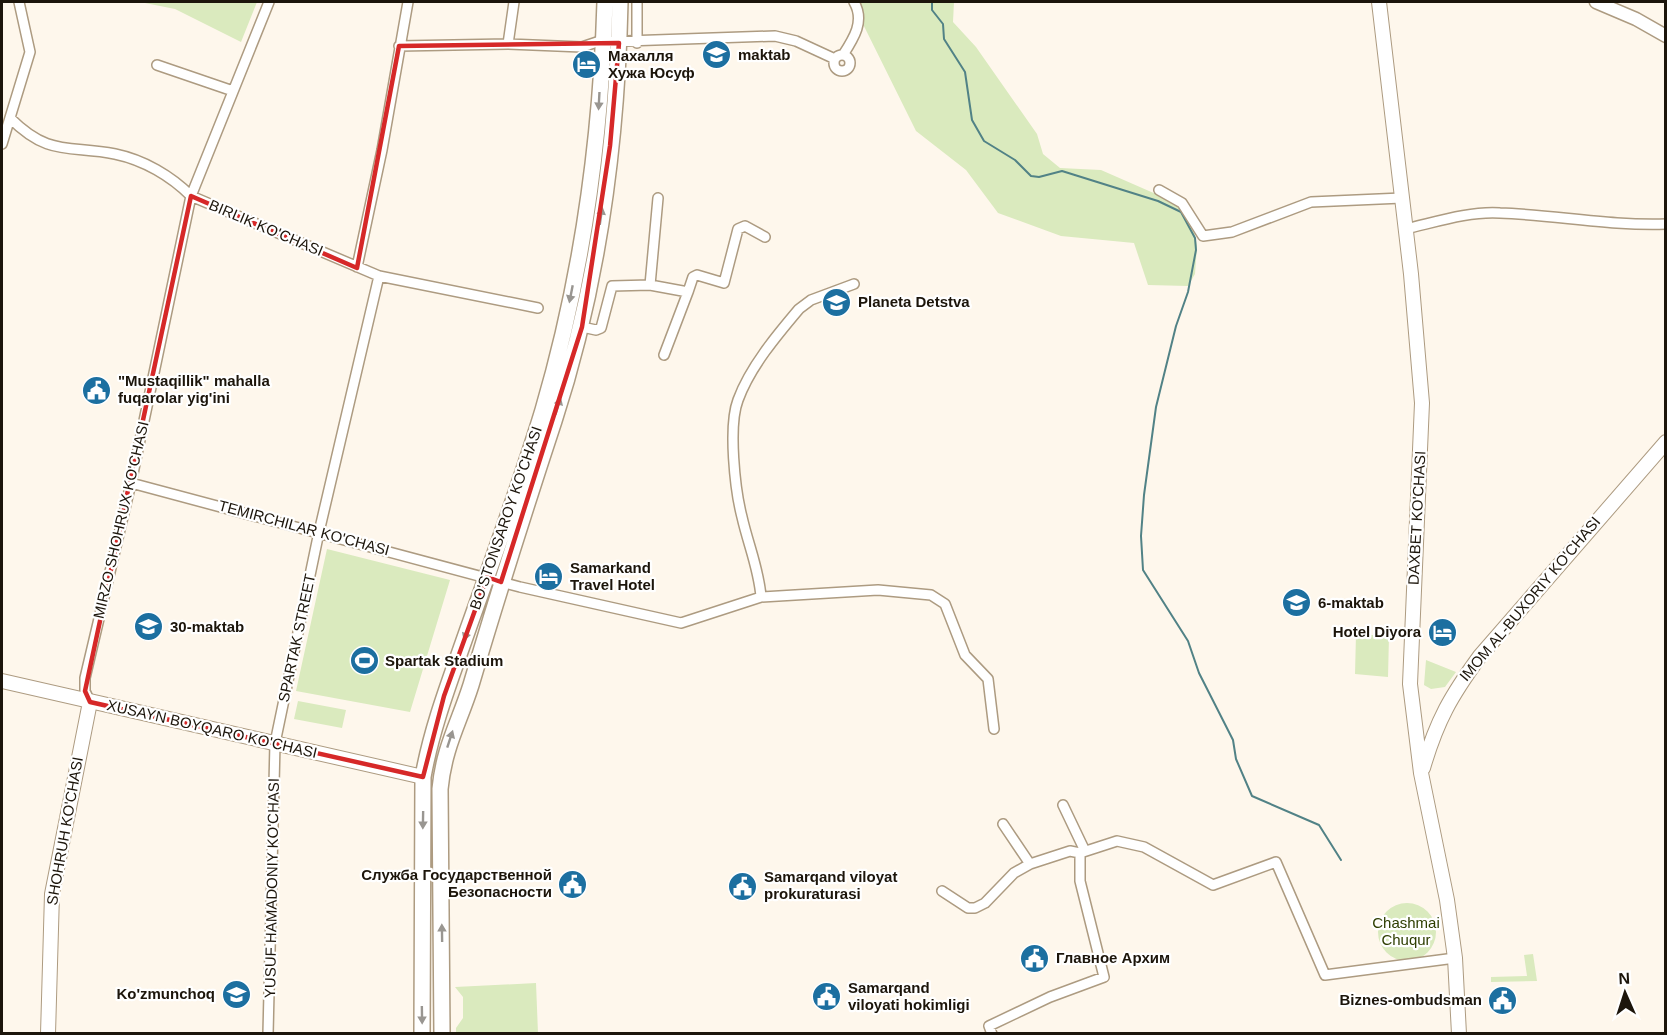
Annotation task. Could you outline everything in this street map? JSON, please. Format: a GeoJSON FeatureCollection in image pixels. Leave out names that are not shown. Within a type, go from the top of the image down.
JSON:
{"type":"FeatureCollection","features":[{"type":"Feature","properties":{"kind":"main road","name":"BO'STONSAROY KO'CHASI"},"geometry":{"type":"LineString","coordinates":[[422,1034],[423,777],[444,696],[582,327],[596,254],[610,146],[611,43],[605,2]]}},
{"type":"Feature","properties":{"kind":"main road","name":"BO'STONSAROY KO'CHASI"},"geometry":{"type":"LineString","coordinates":[[442,1034],[440,789],[442,763],[469,689],[488,577],[543,410],[567,315],[597,144],[611,43],[620,2]]}},
{"type":"Feature","properties":{"kind":"main road","name":"DAXBET KO'CHASI"},"geometry":{"type":"LineString","coordinates":[[1378,2],[1402,198],[1422,407],[1410,677],[1421,772],[1455,958],[1459,1034]]}},
{"type":"Feature","properties":{"kind":"main road","name":"IMOM AL-BUXORIY KO'CHASI"},"geometry":{"type":"LineString","coordinates":[[1421,772],[1439,717],[1480,656],[1665,442]]}},
{"type":"Feature","properties":{"kind":"main road","name":"XUSAYN BOYQARO KO'CHASI"},"geometry":{"type":"LineString","coordinates":[[2,681],[423,777]]}},
{"type":"Feature","properties":{"kind":"main road","name":"SHOHRUH KO'CHASI"},"geometry":{"type":"LineString","coordinates":[[48,1034],[52,894],[90,702]]}},
{"type":"Feature","properties":{"kind":"street"},"geometry":{"type":"LineString","coordinates":[[2,144],[30,52],[19,2]]}},
{"type":"Feature","properties":{"kind":"street","name":"MIRZO SHOHRUX KO'CHASI"},"geometry":{"type":"LineString","coordinates":[[90,702],[85,691],[85,678],[131,483],[191,196],[269,2]]}},
{"type":"Feature","properties":{"kind":"street"},"geometry":{"type":"LineString","coordinates":[[357,267],[382,150],[408,2]]}},
{"type":"Feature","properties":{"kind":"street"},"geometry":{"type":"LineString","coordinates":[[508,44],[514,2]]}},
{"type":"Feature","properties":{"kind":"street"},"geometry":{"type":"LineString","coordinates":[[637,2],[637,43]]}},
{"type":"Feature","properties":{"kind":"street"},"geometry":{"type":"LineString","coordinates":[[399,46],[508,44],[582,47],[611,43],[775,36],[839,57],[859,23],[859,11],[854,2]]}},
{"type":"Feature","properties":{"kind":"street"},"geometry":{"type":"LineString","coordinates":[[1596,2],[1636,19],[1665,36]]}},
{"type":"Feature","properties":{"kind":"street"},"geometry":{"type":"LineString","coordinates":[[157,65],[233,91]]}},
{"type":"Feature","properties":{"kind":"street","name":"BIRLIK KO'CHASI"},"geometry":{"type":"LineString","coordinates":[[10,118],[35,139],[55,147],[67,151],[116,154],[140,162],[178,183],[191,196],[379,276],[538,308]]}},
{"type":"Feature","properties":{"kind":"street"},"geometry":{"type":"LineString","coordinates":[[1159,190],[1182,203],[1203,236],[1232,232],[1311,202],[1402,198]]}},
{"type":"Feature","properties":{"kind":"street"},"geometry":{"type":"LineString","coordinates":[[650,285],[658,198]]}},
{"type":"Feature","properties":{"kind":"street"},"geometry":{"type":"LineString","coordinates":[[1405,229],[1477,214],[1499,213],[1633,225],[1665,224]]}},
{"type":"Feature","properties":{"kind":"street"},"geometry":{"type":"LineString","coordinates":[[664,355],[695,275],[725,282],[741,227],[765,237]]}},
{"type":"Feature","properties":{"kind":"street","name":"SPARTAK STREET"},"geometry":{"type":"LineString","coordinates":[[275,743],[319,532],[379,276]]}},
{"type":"Feature","properties":{"kind":"street"},"geometry":{"type":"LineString","coordinates":[[582,327],[596,330],[601,328],[612,286],[618,284],[650,285],[688,291]]}},
{"type":"Feature","properties":{"kind":"street"},"geometry":{"type":"LineString","coordinates":[[761,597],[757,569],[736,493],[734,416],[737,401],[745,382],[799,309],[811,300],[854,284]]}},
{"type":"Feature","properties":{"kind":"street","name":"TEMIRCHILAR KO'CHASI"},"geometry":{"type":"LineString","coordinates":[[131,483],[488,577],[681,623],[761,597],[878,590],[938,598],[945,604],[965,655],[988,679],[994,729]]}},
{"type":"Feature","properties":{"kind":"street","name":"YUSUF HAMADONIY KO'CHASI"},"geometry":{"type":"LineString","coordinates":[[268,1034],[275,743]]}},
{"type":"Feature","properties":{"kind":"street"},"geometry":{"type":"LineString","coordinates":[[992,1034],[989,1026],[1050,997],[1104,977],[1080,881],[1082,851],[1063,805]]}},
{"type":"Feature","properties":{"kind":"street"},"geometry":{"type":"LineString","coordinates":[[1003,824],[1030,864]]}},
{"type":"Feature","properties":{"kind":"street"},"geometry":{"type":"LineString","coordinates":[[942,891],[968,908],[975,908],[985,903],[1014,873],[1030,864],[1070,851],[1082,851],[1117,841],[1144,847],[1213,885],[1276,862],[1325,975],[1455,958]]}},
{"type":"Feature","properties":{"kind":"highlighted area"},"geometry":{"type":"Polygon","coordinates":[[[619,43],[610,146],[582,327],[501,582],[487,577],[444,696],[423,777],[90,702],[85,691],[191,196],[357,268],[399,46],[619,43]]]}},
{"type":"Feature","properties":{"kind":"green space"},"geometry":{"type":"Polygon","coordinates":[[[140,2],[257,2],[241,42],[175,9],[140,2]]]}},
{"type":"Feature","properties":{"kind":"green space"},"geometry":{"type":"Polygon","coordinates":[[[852,2],[954,2],[953,22],[976,47],[1037,134],[1043,154],[1060,168],[1101,170],[1181,205],[1193,224],[1197,246],[1195,274],[1188,286],[1148,285],[1134,243],[1061,236],[998,213],[966,170],[916,131],[852,2]]]}},
{"type":"Feature","properties":{"kind":"green space","name":"Spartak Stadium"},"geometry":{"type":"Polygon","coordinates":[[[327,549],[450,580],[410,712],[296,691],[327,549]]]}},
{"type":"Feature","properties":{"kind":"green space"},"geometry":{"type":"Polygon","coordinates":[[[1356,634],[1389,636],[1388,677],[1355,674],[1356,634]]]}},
{"type":"Feature","properties":{"kind":"green space"},"geometry":{"type":"Polygon","coordinates":[[[1426,660],[1456,672],[1445,687],[1431,689],[1424,685],[1426,660]]]}},
{"type":"Feature","properties":{"kind":"green space"},"geometry":{"type":"Polygon","coordinates":[[[298,701],[346,710],[342,728],[294,719],[298,701]]]}},
{"type":"Feature","properties":{"kind":"green space","name":"Chashmai Chuqur"},"geometry":{"type":"Polygon","coordinates":[[[1407,903],[1418,905],[1431,916],[1436,932],[1434,943],[1423,956],[1407,961],[1396,959],[1383,948],[1378,932],[1380,921],[1391,908],[1407,903]]]}},
{"type":"Feature","properties":{"kind":"green space"},"geometry":{"type":"Polygon","coordinates":[[[1533,954],[1537,981],[1491,982],[1491,977],[1527,976],[1524,955],[1533,954]]]}},
{"type":"Feature","properties":{"kind":"green space"},"geometry":{"type":"Polygon","coordinates":[[[536,983],[538,1033],[456,1033],[456,1028],[463,1018],[463,997],[455,987],[536,983]]]}},
{"type":"Feature","properties":{"kind":"waterway"},"geometry":{"type":"LineString","coordinates":[[932,2],[932,10],[943,24],[944,39],[965,72],[972,120],[984,141],[1015,160],[1031,176],[1039,177],[1062,171],[1158,201],[1181,212],[1195,238],[1196,250],[1188,292],[1176,326],[1156,407],[1144,495],[1141,536],[1143,570],[1188,641],[1199,673],[1233,740],[1236,759],[1252,796],[1319,825],[1341,860]]}},
{"type":"Feature","properties":{"kind":"place","name":"maktab"},"geometry":{"type":"Point","coordinates":[717,55]}},
{"type":"Feature","properties":{"kind":"place","name":"Махалля Хужа Юсуф"},"geometry":{"type":"Point","coordinates":[587,65]}},
{"type":"Feature","properties":{"kind":"place","name":"Planeta Detstva"},"geometry":{"type":"Point","coordinates":[837,302]}},
{"type":"Feature","properties":{"kind":"place","name":"\"Mustaqillik\" mahalla fuqarolar yig'ini"},"geometry":{"type":"Point","coordinates":[97,390]}},
{"type":"Feature","properties":{"kind":"place","name":"Samarkand Travel Hotel"},"geometry":{"type":"Point","coordinates":[549,577]}},
{"type":"Feature","properties":{"kind":"place","name":"6-maktab"},"geometry":{"type":"Point","coordinates":[1297,603]}},
{"type":"Feature","properties":{"kind":"place","name":"30-maktab"},"geometry":{"type":"Point","coordinates":[149,627]}},
{"type":"Feature","properties":{"kind":"place","name":"Hotel Diyora"},"geometry":{"type":"Point","coordinates":[1442,632]}},
{"type":"Feature","properties":{"kind":"place","name":"Spartak Stadium"},"geometry":{"type":"Point","coordinates":[364,661]}},
{"type":"Feature","properties":{"kind":"place","name":"Служба Государственной Безопасности"},"geometry":{"type":"Point","coordinates":[573,884]}},
{"type":"Feature","properties":{"kind":"place","name":"Samarqand viloyat prokuraturasi"},"geometry":{"type":"Point","coordinates":[743,886]}},
{"type":"Feature","properties":{"kind":"place","name":"Главное Архим"},"geometry":{"type":"Point","coordinates":[1035,958]}},
{"type":"Feature","properties":{"kind":"place","name":"Ko'zmunchoq"},"geometry":{"type":"Point","coordinates":[236,994]}},
{"type":"Feature","properties":{"kind":"place","name":"Samarqand viloyati hokimligi"},"geometry":{"type":"Point","coordinates":[827,997]}},
{"type":"Feature","properties":{"kind":"place","name":"Biznes-ombudsman"},"geometry":{"type":"Point","coordinates":[1503,1000]}}]}
